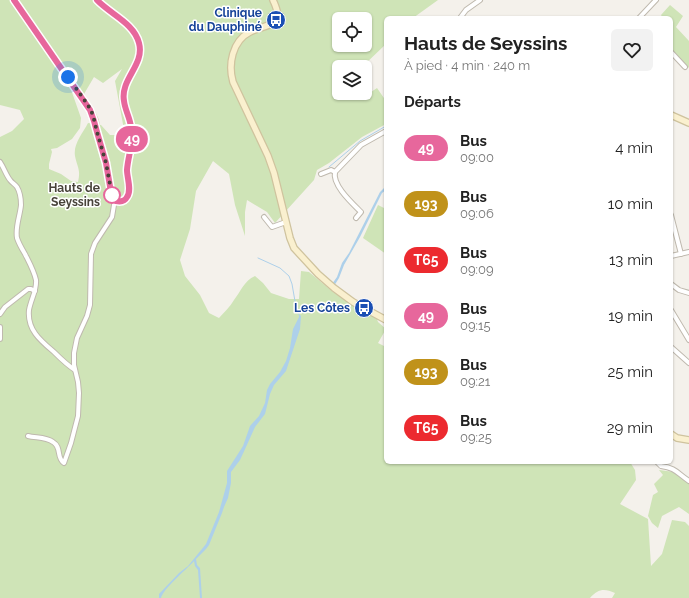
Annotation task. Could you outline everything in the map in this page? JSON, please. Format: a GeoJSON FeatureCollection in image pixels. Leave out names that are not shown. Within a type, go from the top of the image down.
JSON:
{"type":"FeatureCollection","features":[{"type":"Feature","properties":{"kind":"main road"},"geometry":{"type":"LineString","coordinates":[[14,0],[90,110],[106,163],[111,192],[116,201],[121,202],[128,196],[129,190],[127,170],[132,141],[132,131],[124,103],[123,93],[124,87],[138,59],[140,45],[136,35],[130,28],[97,0]]}},
{"type":"Feature","properties":{"kind":"main road"},"geometry":{"type":"LineString","coordinates":[[273,0],[278,16],[276,20],[271,24],[250,32],[236,45],[233,53],[231,72],[235,87],[268,156],[294,248],[326,282],[353,302],[384,319]]}},
{"type":"Feature","properties":{"kind":"main road"},"geometry":{"type":"LineString","coordinates":[[673,116],[689,123]]}},
{"type":"Feature","properties":{"kind":"main road"},"geometry":{"type":"LineString","coordinates":[[673,435],[677,438],[689,440]]}},
{"type":"Feature","properties":{"kind":"street"},"geometry":{"type":"LineString","coordinates":[[462,16],[466,10],[480,0]]}},
{"type":"Feature","properties":{"kind":"street"},"geometry":{"type":"LineString","coordinates":[[641,16],[655,0]]}},
{"type":"Feature","properties":{"kind":"street"},"geometry":{"type":"LineString","coordinates":[[673,54],[685,68]]}},
{"type":"Feature","properties":{"kind":"street"},"geometry":{"type":"LineString","coordinates":[[356,218],[361,212],[341,190],[334,176],[335,172],[361,145],[384,132]]}},
{"type":"Feature","properties":{"kind":"street"},"geometry":{"type":"LineString","coordinates":[[0,162],[11,182],[16,186],[20,195],[21,205],[16,227],[17,238],[29,262],[36,281],[35,291],[29,310],[32,328],[44,345],[68,366],[75,370]]}},
{"type":"Feature","properties":{"kind":"street"},"geometry":{"type":"LineString","coordinates":[[321,174],[331,170],[335,172]]}},
{"type":"Feature","properties":{"kind":"street"},"geometry":{"type":"LineString","coordinates":[[28,436],[54,442],[58,447],[61,461],[64,463],[78,416],[79,393],[74,358],[75,344],[90,305],[91,254],[112,217],[115,199]]}},
{"type":"Feature","properties":{"kind":"street"},"geometry":{"type":"LineString","coordinates":[[264,217],[272,227],[286,222]]}},
{"type":"Feature","properties":{"kind":"street"},"geometry":{"type":"LineString","coordinates":[[673,223],[681,254]]}},
{"type":"Feature","properties":{"kind":"street"},"geometry":{"type":"LineString","coordinates":[[673,256],[689,252]]}},
{"type":"Feature","properties":{"kind":"street"},"geometry":{"type":"LineString","coordinates":[[673,286],[679,290],[689,293]]}},
{"type":"Feature","properties":{"kind":"street"},"geometry":{"type":"LineString","coordinates":[[0,314],[5,307],[28,289],[35,291]]}},
{"type":"Feature","properties":{"kind":"street"},"geometry":{"type":"LineString","coordinates":[[673,313],[689,340]]}},
{"type":"Feature","properties":{"kind":"street"},"geometry":{"type":"LineString","coordinates":[[0,327],[0,339]]}},
{"type":"Feature","properties":{"kind":"street"},"geometry":{"type":"LineString","coordinates":[[673,349],[689,363]]}},
{"type":"Feature","properties":{"kind":"street"},"geometry":{"type":"LineString","coordinates":[[658,464],[675,470],[689,481]]}},
{"type":"Feature","properties":{"kind":"green space"},"geometry":{"type":"Polygon","coordinates":[[[0,0],[438,0],[416,16],[384,16],[384,46],[369,60],[332,60],[332,100],[372,100],[372,91],[377,88],[384,98],[384,125],[362,137],[329,163],[317,170],[314,180],[275,223],[267,212],[247,200],[245,212],[245,236],[235,205],[229,174],[213,161],[196,191],[190,229],[180,260],[185,276],[200,295],[209,313],[219,318],[231,305],[245,283],[255,276],[271,293],[289,299],[299,299],[301,271],[309,272],[333,292],[377,319],[384,327],[384,332],[378,343],[384,346],[384,464],[631,464],[635,470],[636,480],[620,504],[648,519],[651,566],[662,554],[672,520],[685,522],[689,526],[689,598],[612,598],[615,593],[608,590],[601,590],[590,598],[0,598],[0,137],[12,131],[24,119],[20,110],[0,105],[0,0]],[[122,69],[103,83],[94,77],[84,94],[72,79],[68,81],[81,118],[80,128],[72,139],[57,148],[51,149],[52,152],[49,169],[61,174],[71,181],[78,182],[79,171],[75,156],[75,147],[88,123],[101,125],[110,135],[125,135],[115,81],[122,69]]]}},
{"type":"Feature","properties":{"kind":"green space"},"geometry":{"type":"Polygon","coordinates":[[[670,5],[683,16],[676,27],[689,41],[689,68],[673,51],[673,16],[661,15],[670,5]]]}},
{"type":"Feature","properties":{"kind":"green space"},"geometry":{"type":"Polygon","coordinates":[[[378,205],[384,208],[384,253],[363,238],[378,205]]]}},
{"type":"Feature","properties":{"kind":"green space"},"geometry":{"type":"Polygon","coordinates":[[[659,470],[674,472],[689,483],[689,514],[679,507],[662,516],[658,528],[652,523],[648,516],[653,495],[658,492],[654,484],[663,475],[659,470]]]}},
{"type":"Feature","properties":{"kind":"water"},"geometry":{"type":"Polygon","coordinates":[[[384,188],[384,192],[334,286],[332,284],[337,277],[342,263],[349,253],[380,192],[384,188]]]}},
{"type":"Feature","properties":{"kind":"water"},"geometry":{"type":"Polygon","coordinates":[[[300,315],[300,329],[286,371],[274,385],[265,414],[255,427],[240,460],[231,472],[231,483],[228,498],[222,513],[209,545],[196,559],[197,565],[200,568],[202,598],[200,598],[198,570],[194,561],[170,584],[161,598],[159,598],[159,594],[179,573],[188,566],[206,544],[219,512],[227,483],[227,471],[243,446],[250,426],[259,416],[265,403],[267,390],[270,384],[280,372],[286,361],[293,329],[300,315]]]}},
{"type":"Feature","properties":{"kind":"waterway"},"geometry":{"type":"LineString","coordinates":[[329,167],[360,141],[384,127]]}},
{"type":"Feature","properties":{"kind":"waterway"},"geometry":{"type":"LineString","coordinates":[[258,258],[280,268],[289,276],[296,307],[300,317]]}},
{"type":"Feature","properties":{"kind":"bus line","name":"49"},"geometry":{"type":"LineString","coordinates":[[14,0],[88,105],[93,115],[106,163],[112,195],[116,201],[121,202],[127,198],[129,193],[127,170],[132,136],[129,117],[123,100],[123,93],[124,87],[137,62],[140,45],[130,28],[97,0]]}},
{"type":"Feature","properties":{"kind":"place","name":"Clinique du Dauphiné"},"geometry":{"type":"Point","coordinates":[276,20]}},
{"type":"Feature","properties":{"kind":"place","name":"Hauts de Seyssins"},"geometry":{"type":"Point","coordinates":[112,195]}},
{"type":"Feature","properties":{"kind":"place","name":"Les Côtes"},"geometry":{"type":"Point","coordinates":[364,308]}},
{"type":"Feature","properties":{"kind":"route"},"geometry":{"type":"LineString","coordinates":[[68,77],[88,105],[93,115],[106,163],[112,195]]}}]}
